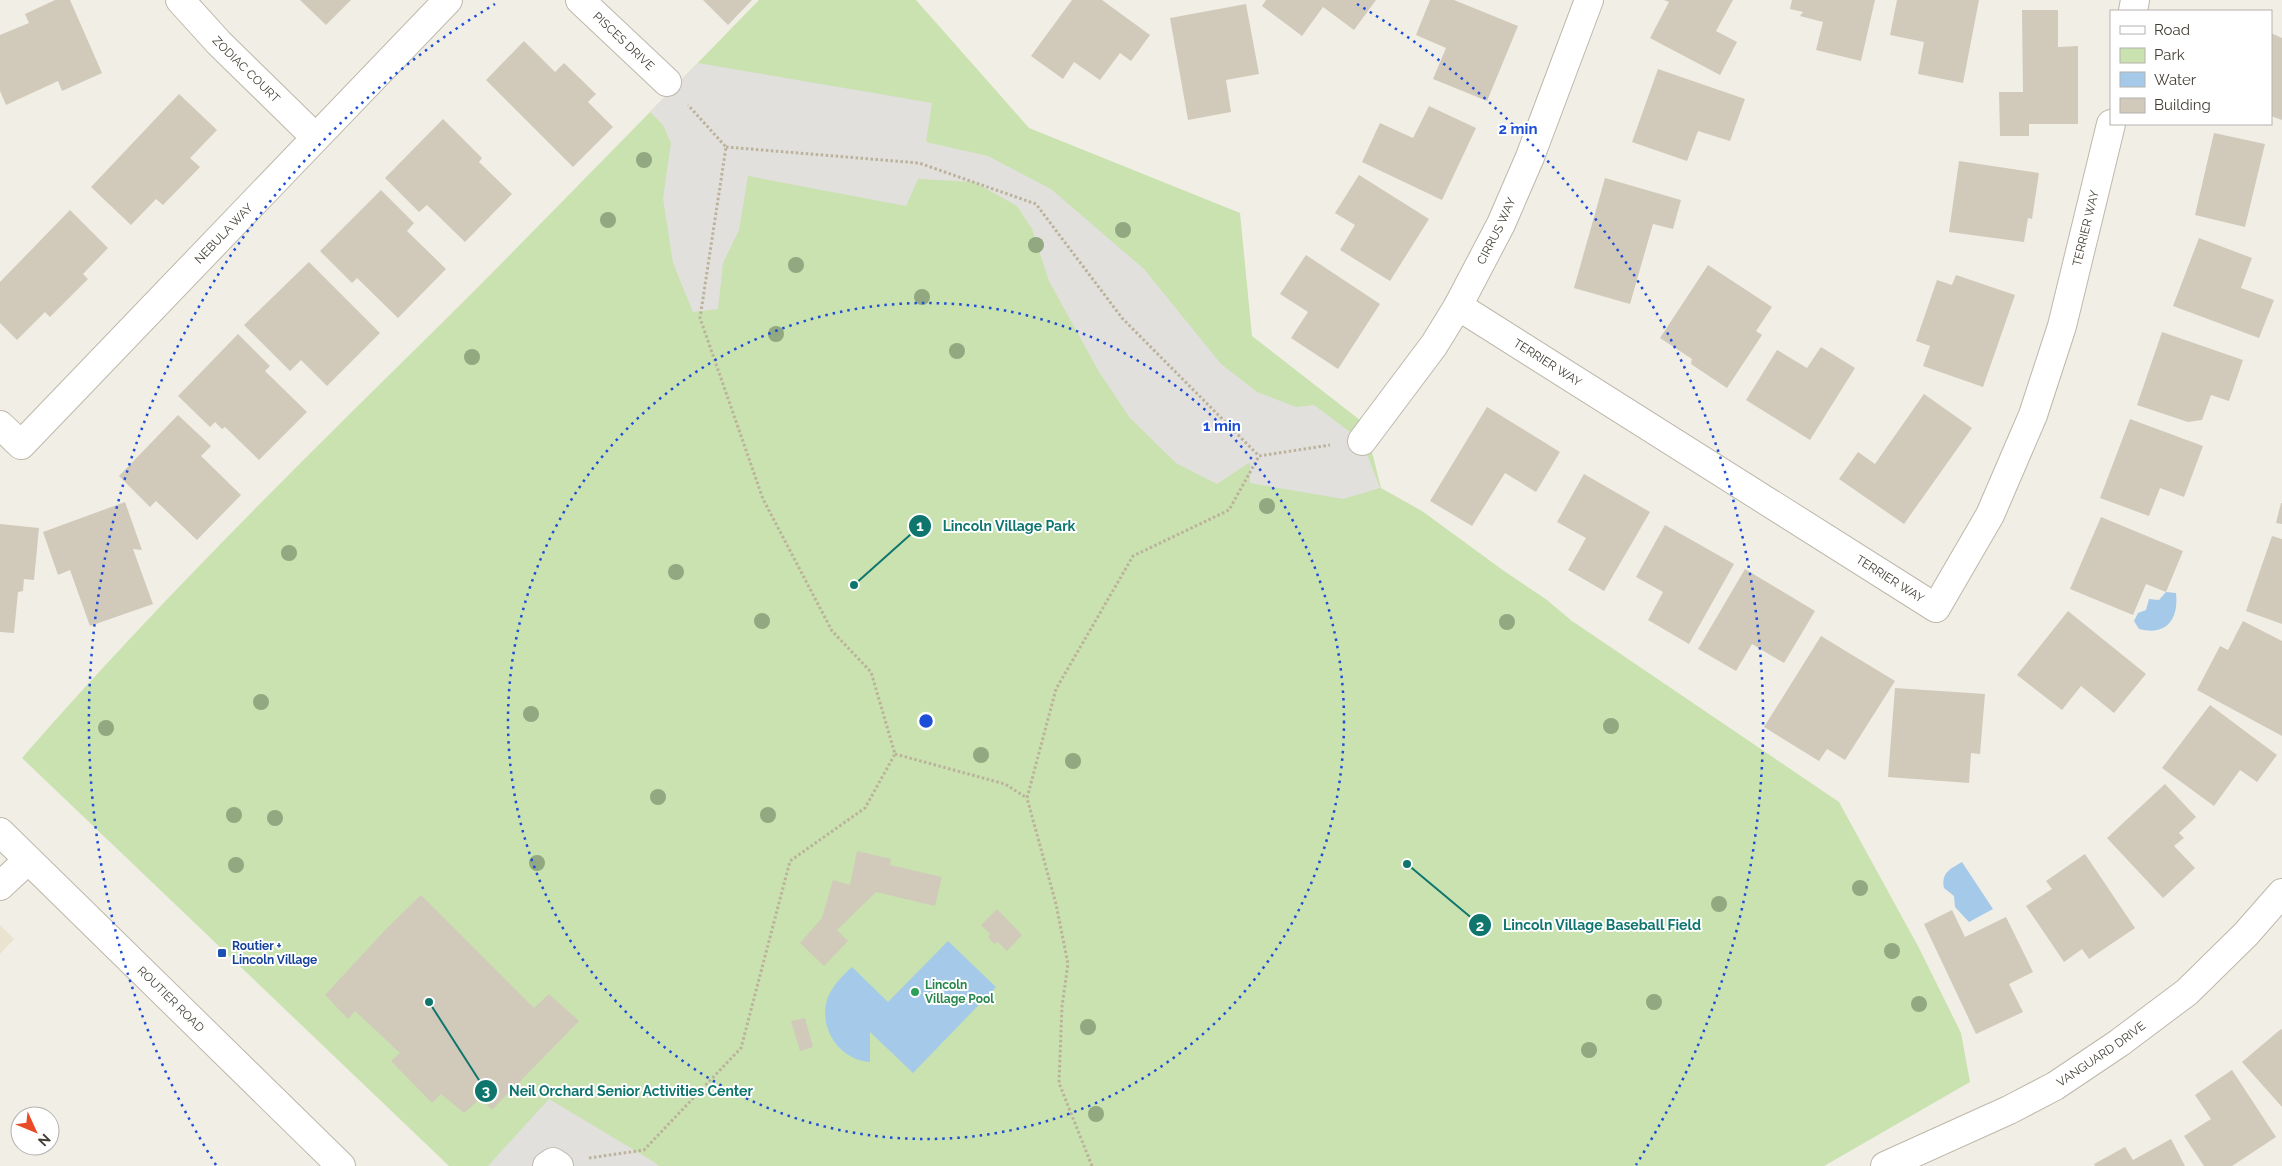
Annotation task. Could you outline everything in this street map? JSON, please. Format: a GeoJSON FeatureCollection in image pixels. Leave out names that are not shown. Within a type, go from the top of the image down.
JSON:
{"type":"FeatureCollection","features":[{"type":"Feature","properties":{"kind":"street","name":"ZODIAC COURT"},"geometry":{"type":"LineString","coordinates":[[180,0],[219,43],[315,137]]}},
{"type":"Feature","properties":{"kind":"street","name":"NEBULA WAY"},"geometry":{"type":"LineString","coordinates":[[0,425],[21,445],[448,0]]}},
{"type":"Feature","properties":{"kind":"street","name":"PISCES DRIVE"},"geometry":{"type":"LineString","coordinates":[[580,0],[667,82]]}},
{"type":"Feature","properties":{"kind":"street","name":"CIRRUS WAY"},"geometry":{"type":"LineString","coordinates":[[1362,441],[1434,345],[1458,306],[1501,224],[1530,157],[1589,0]]}},
{"type":"Feature","properties":{"kind":"street","name":"TERRIER WAY"},"geometry":{"type":"LineString","coordinates":[[1458,306],[1936,608],[1990,514],[2033,415],[2062,326],[2111,125]]}},
{"type":"Feature","properties":{"kind":"street","name":"ROUTIER ROAD"},"geometry":{"type":"LineString","coordinates":[[0,832],[340,1166]]}},
{"type":"Feature","properties":{"kind":"street"},"geometry":{"type":"LineString","coordinates":[[0,886],[28,860]]}},
{"type":"Feature","properties":{"kind":"street","name":"VANGUARD DRIVE"},"geometry":{"type":"LineString","coordinates":[[1885,1166],[2009,1110],[2055,1086],[2119,1043],[2187,992],[2246,934],[2282,893]]}},
{"type":"Feature","properties":{"kind":"path"},"geometry":{"type":"LineString","coordinates":[[667,82],[726,146],[919,163],[1036,204],[1122,318],[1259,456]]}},
{"type":"Feature","properties":{"kind":"path"},"geometry":{"type":"LineString","coordinates":[[553,1165],[644,1150],[741,1048],[790,861],[865,808],[895,754],[871,672],[832,631],[763,499],[700,318],[726,146]]}},
{"type":"Feature","properties":{"kind":"path"},"geometry":{"type":"LineString","coordinates":[[1259,456],[1362,441]]}},
{"type":"Feature","properties":{"kind":"path"},"geometry":{"type":"LineString","coordinates":[[1092,1166],[1060,1083],[1062,1006],[1068,964],[1056,904],[1027,798],[1056,689],[1132,556],[1229,510],[1259,456]]}},
{"type":"Feature","properties":{"kind":"path"},"geometry":{"type":"LineString","coordinates":[[895,754],[1005,784],[1027,798]]}},
{"type":"Feature","properties":{"kind":"shaded area"},"geometry":{"type":"Polygon","coordinates":[[[698,63],[932,103],[926,142],[988,156],[1051,189],[1144,269],[1221,364],[1257,392],[1296,407],[1314,405],[1362,441],[1380,488],[1343,499],[1250,483],[1250,462],[1217,484],[1176,463],[1130,418],[1099,372],[1049,281],[1032,229],[1017,206],[974,182],[918,179],[906,206],[748,176],[739,230],[723,263],[718,309],[693,312],[673,263],[663,198],[671,143],[663,125],[650,112],[698,63]]]}},
{"type":"Feature","properties":{"kind":"shaded area"},"geometry":{"type":"Polygon","coordinates":[[[0,925],[14,939],[0,954],[0,925]]]}},
{"type":"Feature","properties":{"kind":"shaded area"},"geometry":{"type":"Polygon","coordinates":[[[549,1099],[654,1162],[659,1166],[488,1166],[549,1099]]]}},
{"type":"Feature","properties":{"kind":"green space"},"geometry":{"type":"Polygon","coordinates":[[[759,0],[916,0],[1029,128],[1240,213],[1252,336],[1365,424],[1381,488],[1422,511],[1547,600],[1572,621],[1839,802],[1919,948],[1961,1033],[1970,1082],[1824,1166],[449,1166],[22,758],[125,644],[232,532],[528,237],[759,0]]]}},
{"type":"Feature","properties":{"kind":"water"},"geometry":{"type":"Polygon","coordinates":[[[2166,592],[2176,593],[2175,611],[2169,624],[2157,630],[2139,629],[2134,621],[2138,613],[2146,610],[2149,599],[2159,600],[2166,592]]]}},
{"type":"Feature","properties":{"kind":"water"},"geometry":{"type":"Polygon","coordinates":[[[1962,862],[1993,909],[1969,922],[1955,907],[1954,896],[1944,888],[1943,883],[1947,872],[1962,862]]]}},
{"type":"Feature","properties":{"kind":"water"},"geometry":{"type":"Polygon","coordinates":[[[948,941],[996,987],[913,1073],[870,1032],[870,1062],[859,1060],[840,1048],[828,1030],[825,1008],[835,984],[845,973],[852,967],[888,1002],[948,941]]]}},
{"type":"Feature","properties":{"kind":"building"},"geometry":{"type":"Polygon","coordinates":[[[55,0],[70,0],[102,73],[62,91],[58,81],[6,105],[0,91],[0,35],[29,23],[25,14],[55,0]]]}},
{"type":"Feature","properties":{"kind":"building"},"geometry":{"type":"Polygon","coordinates":[[[300,0],[351,0],[326,25],[300,0]]]}},
{"type":"Feature","properties":{"kind":"building"},"geometry":{"type":"Polygon","coordinates":[[[703,0],[752,0],[728,25],[703,0]]]}},
{"type":"Feature","properties":{"kind":"building"},"geometry":{"type":"Polygon","coordinates":[[[1072,0],[1102,0],[1150,35],[1131,61],[1120,53],[1100,80],[1074,62],[1063,79],[1031,56],[1072,0]]]}},
{"type":"Feature","properties":{"kind":"building"},"geometry":{"type":"Polygon","coordinates":[[[1266,0],[1376,0],[1354,30],[1323,7],[1302,36],[1262,6],[1266,0]]]}},
{"type":"Feature","properties":{"kind":"building"},"geometry":{"type":"Polygon","coordinates":[[[1430,0],[1454,0],[1518,26],[1487,101],[1433,79],[1446,48],[1416,35],[1430,0]]]}},
{"type":"Feature","properties":{"kind":"building"},"geometry":{"type":"Polygon","coordinates":[[[1664,0],[1733,0],[1716,31],[1737,42],[1720,75],[1650,38],[1669,2],[1664,0]]]}},
{"type":"Feature","properties":{"kind":"building"},"geometry":{"type":"Polygon","coordinates":[[[1792,0],[1875,0],[1861,61],[1816,50],[1823,22],[1800,16],[1803,12],[1790,9],[1792,0]]]}},
{"type":"Feature","properties":{"kind":"building"},"geometry":{"type":"Polygon","coordinates":[[[1897,0],[1979,0],[1963,83],[1918,74],[1924,42],[1890,35],[1897,0]]]}},
{"type":"Feature","properties":{"kind":"building"},"geometry":{"type":"Polygon","coordinates":[[[1246,4],[1259,74],[1226,80],[1231,112],[1188,120],[1170,18],[1246,4]]]}},
{"type":"Feature","properties":{"kind":"building"},"geometry":{"type":"Polygon","coordinates":[[[2022,10],[2058,10],[2058,47],[2078,46],[2078,124],[2029,124],[2029,136],[2000,136],[1999,92],[2023,92],[2022,10]]]}},
{"type":"Feature","properties":{"kind":"building"},"geometry":{"type":"Polygon","coordinates":[[[2272,33],[2282,38],[2282,120],[2272,116],[2272,33]]]}},
{"type":"Feature","properties":{"kind":"building"},"geometry":{"type":"Polygon","coordinates":[[[524,41],[555,72],[564,63],[596,94],[588,102],[613,127],[573,167],[486,80],[524,41]]]}},
{"type":"Feature","properties":{"kind":"building"},"geometry":{"type":"Polygon","coordinates":[[[1658,69],[1745,99],[1730,141],[1698,131],[1687,161],[1632,142],[1658,69]]]}},
{"type":"Feature","properties":{"kind":"building"},"geometry":{"type":"Polygon","coordinates":[[[179,94],[217,130],[190,158],[200,167],[163,205],[156,199],[131,225],[91,187],[179,94]]]}},
{"type":"Feature","properties":{"kind":"building"},"geometry":{"type":"Polygon","coordinates":[[[1429,106],[1476,128],[1442,200],[1362,162],[1380,123],[1413,138],[1429,106]]]}},
{"type":"Feature","properties":{"kind":"building"},"geometry":{"type":"Polygon","coordinates":[[[443,119],[482,158],[479,162],[512,194],[465,242],[427,205],[419,212],[385,178],[443,119]]]}},
{"type":"Feature","properties":{"kind":"building"},"geometry":{"type":"Polygon","coordinates":[[[2214,133],[2265,144],[2245,227],[2195,215],[2214,133]]]}},
{"type":"Feature","properties":{"kind":"building"},"geometry":{"type":"Polygon","coordinates":[[[1959,161],[2039,173],[2032,219],[2028,218],[2024,242],[1949,232],[1959,161]]]}},
{"type":"Feature","properties":{"kind":"building"},"geometry":{"type":"Polygon","coordinates":[[[1359,175],[1429,219],[1390,281],[1340,250],[1355,225],[1335,213],[1359,175]]]}},
{"type":"Feature","properties":{"kind":"building"},"geometry":{"type":"Polygon","coordinates":[[[1605,178],[1681,200],[1673,229],[1653,224],[1630,304],[1574,288],[1605,178]]]}},
{"type":"Feature","properties":{"kind":"building"},"geometry":{"type":"Polygon","coordinates":[[[381,190],[414,223],[407,231],[446,269],[398,318],[357,278],[352,283],[320,251],[381,190]]]}},
{"type":"Feature","properties":{"kind":"building"},"geometry":{"type":"Polygon","coordinates":[[[70,210],[108,248],[83,274],[88,279],[50,317],[45,312],[17,340],[0,323],[0,282],[70,210]]]}},
{"type":"Feature","properties":{"kind":"building"},"geometry":{"type":"Polygon","coordinates":[[[2199,238],[2252,258],[2241,288],[2274,300],[2259,338],[2173,306],[2199,238]]]}},
{"type":"Feature","properties":{"kind":"building"},"geometry":{"type":"Polygon","coordinates":[[[1306,255],[1380,304],[1338,369],[1291,338],[1308,312],[1280,294],[1306,255]]]}},
{"type":"Feature","properties":{"kind":"building"},"geometry":{"type":"Polygon","coordinates":[[[309,262],[380,333],[327,386],[301,360],[290,371],[244,325],[309,262]]]}},
{"type":"Feature","properties":{"kind":"building"},"geometry":{"type":"Polygon","coordinates":[[[1708,265],[1772,307],[1756,331],[1762,335],[1727,388],[1691,364],[1692,359],[1660,338],[1708,265]]]}},
{"type":"Feature","properties":{"kind":"building"},"geometry":{"type":"Polygon","coordinates":[[[1956,275],[2015,295],[1983,387],[1923,366],[1930,346],[1916,341],[1937,280],[1952,285],[1956,275]]]}},
{"type":"Feature","properties":{"kind":"building"},"geometry":{"type":"Polygon","coordinates":[[[2162,332],[2243,360],[2229,401],[2211,395],[2202,420],[2188,422],[2137,405],[2162,332]]]}},
{"type":"Feature","properties":{"kind":"building"},"geometry":{"type":"Polygon","coordinates":[[[238,334],[270,366],[265,371],[307,412],[259,460],[225,427],[222,429],[215,422],[210,427],[178,396],[238,334]]]}},
{"type":"Feature","properties":{"kind":"building"},"geometry":{"type":"Polygon","coordinates":[[[1821,347],[1855,368],[1810,440],[1746,400],[1777,350],[1807,368],[1821,347]]]}},
{"type":"Feature","properties":{"kind":"building"},"geometry":{"type":"Polygon","coordinates":[[[1924,394],[1972,428],[1904,524],[1839,479],[1858,452],[1875,464],[1924,394]]]}},
{"type":"Feature","properties":{"kind":"building"},"geometry":{"type":"Polygon","coordinates":[[[1487,407],[1560,452],[1536,492],[1505,473],[1472,526],[1430,501],[1487,407]]]}},
{"type":"Feature","properties":{"kind":"building"},"geometry":{"type":"Polygon","coordinates":[[[178,415],[211,446],[201,456],[241,495],[197,540],[156,501],[150,507],[119,476],[178,415]]]}},
{"type":"Feature","properties":{"kind":"building"},"geometry":{"type":"Polygon","coordinates":[[[2130,419],[2203,446],[2184,497],[2160,488],[2149,516],[2100,498],[2130,419]]]}},
{"type":"Feature","properties":{"kind":"building"},"geometry":{"type":"Polygon","coordinates":[[[1584,474],[1650,512],[1604,591],[1568,570],[1586,538],[1557,522],[1584,474]]]}},
{"type":"Feature","properties":{"kind":"building"},"geometry":{"type":"Polygon","coordinates":[[[125,502],[142,550],[133,549],[153,604],[90,626],[70,570],[58,575],[43,532],[125,502]]]}},
{"type":"Feature","properties":{"kind":"building"},"geometry":{"type":"Polygon","coordinates":[[[2282,503],[2282,524],[2276,523],[2282,503]]]}},
{"type":"Feature","properties":{"kind":"building"},"geometry":{"type":"Polygon","coordinates":[[[2101,517],[2183,551],[2166,592],[2146,584],[2133,615],[2070,589],[2101,517]]]}},
{"type":"Feature","properties":{"kind":"building"},"geometry":{"type":"Polygon","coordinates":[[[0,524],[39,528],[34,580],[24,579],[23,591],[18,592],[14,633],[0,632],[0,524]]]}},
{"type":"Feature","properties":{"kind":"building"},"geometry":{"type":"Polygon","coordinates":[[[1665,525],[1734,564],[1689,644],[1648,620],[1663,592],[1636,577],[1665,525]]]}},
{"type":"Feature","properties":{"kind":"building"},"geometry":{"type":"Polygon","coordinates":[[[2272,536],[2282,539],[2282,624],[2246,611],[2272,536]]]}},
{"type":"Feature","properties":{"kind":"building"},"geometry":{"type":"Polygon","coordinates":[[[1745,569],[1815,611],[1784,663],[1752,644],[1736,671],[1698,649],[1745,569]]]}},
{"type":"Feature","properties":{"kind":"building"},"geometry":{"type":"Polygon","coordinates":[[[2068,611],[2146,674],[2114,713],[2081,686],[2062,710],[2017,675],[2068,611]]]}},
{"type":"Feature","properties":{"kind":"building"},"geometry":{"type":"Polygon","coordinates":[[[2243,621],[2282,641],[2282,736],[2197,690],[2220,646],[2228,650],[2243,621]]]}},
{"type":"Feature","properties":{"kind":"building"},"geometry":{"type":"Polygon","coordinates":[[[1821,636],[1895,681],[1845,760],[1827,749],[1819,761],[1764,727],[1821,636]]]}},
{"type":"Feature","properties":{"kind":"building"},"geometry":{"type":"Polygon","coordinates":[[[1895,688],[1985,694],[1980,754],[1971,753],[1969,783],[1888,777],[1895,688]]]}},
{"type":"Feature","properties":{"kind":"building"},"geometry":{"type":"Polygon","coordinates":[[[2210,705],[2277,755],[2257,782],[2240,770],[2214,806],[2162,768],[2210,705]]]}},
{"type":"Feature","properties":{"kind":"building"},"geometry":{"type":"Polygon","coordinates":[[[2165,784],[2196,817],[2179,833],[2184,838],[2174,846],[2195,868],[2163,898],[2107,838],[2165,784]]]}},
{"type":"Feature","properties":{"kind":"building"},"geometry":{"type":"Polygon","coordinates":[[[857,851],[891,859],[890,865],[942,877],[935,906],[876,892],[837,930],[848,941],[824,966],[800,943],[822,918],[833,880],[850,885],[857,851]]]}},
{"type":"Feature","properties":{"kind":"building"},"geometry":{"type":"Polygon","coordinates":[[[2085,854],[2135,928],[2089,959],[2082,949],[2064,962],[2026,906],[2052,889],[2046,881],[2085,854]]]}},
{"type":"Feature","properties":{"kind":"building"},"geometry":{"type":"Polygon","coordinates":[[[421,895],[534,1008],[549,994],[579,1021],[492,1110],[481,1098],[464,1113],[441,1094],[432,1103],[391,1061],[400,1053],[355,1011],[348,1019],[325,995],[386,929],[421,895]]]}},
{"type":"Feature","properties":{"kind":"building"},"geometry":{"type":"Polygon","coordinates":[[[997,909],[1022,935],[1007,951],[998,942],[994,944],[988,937],[990,934],[981,925],[997,909]]]}},
{"type":"Feature","properties":{"kind":"building"},"geometry":{"type":"Polygon","coordinates":[[[1952,910],[1965,937],[2006,917],[2033,972],[2009,984],[2023,1012],[1976,1034],[1924,924],[1952,910]]]}},
{"type":"Feature","properties":{"kind":"building"},"geometry":{"type":"Polygon","coordinates":[[[805,1018],[813,1047],[800,1051],[791,1021],[805,1018]]]}},
{"type":"Feature","properties":{"kind":"building"},"geometry":{"type":"Polygon","coordinates":[[[2282,1030],[2282,1107],[2242,1062],[2282,1030]]]}},
{"type":"Feature","properties":{"kind":"building"},"geometry":{"type":"Polygon","coordinates":[[[2232,1070],[2276,1137],[2232,1166],[2204,1166],[2184,1136],[2211,1119],[2195,1095],[2232,1070]]]}},
{"type":"Feature","properties":{"kind":"building"},"geometry":{"type":"Polygon","coordinates":[[[2171,1139],[2185,1166],[2095,1166],[2094,1164],[2125,1147],[2133,1160],[2171,1139]]]}},
{"type":"Feature","properties":{"kind":"place","name":"Lincoln Village Park"},"geometry":{"type":"Point","coordinates":[854,585]}},
{"type":"Feature","properties":{"kind":"place","name":"Lincoln Village Baseball Field"},"geometry":{"type":"Point","coordinates":[1407,864]}},
{"type":"Feature","properties":{"kind":"place","name":"Routier + Lincoln Village"},"geometry":{"type":"Point","coordinates":[222,953]}},
{"type":"Feature","properties":{"kind":"place","name":"Lincoln Village Pool"},"geometry":{"type":"Point","coordinates":[915,992]}},
{"type":"Feature","properties":{"kind":"place","name":"Neil Orchard Senior Activities Center"},"geometry":{"type":"Point","coordinates":[429,1002]}}]}
